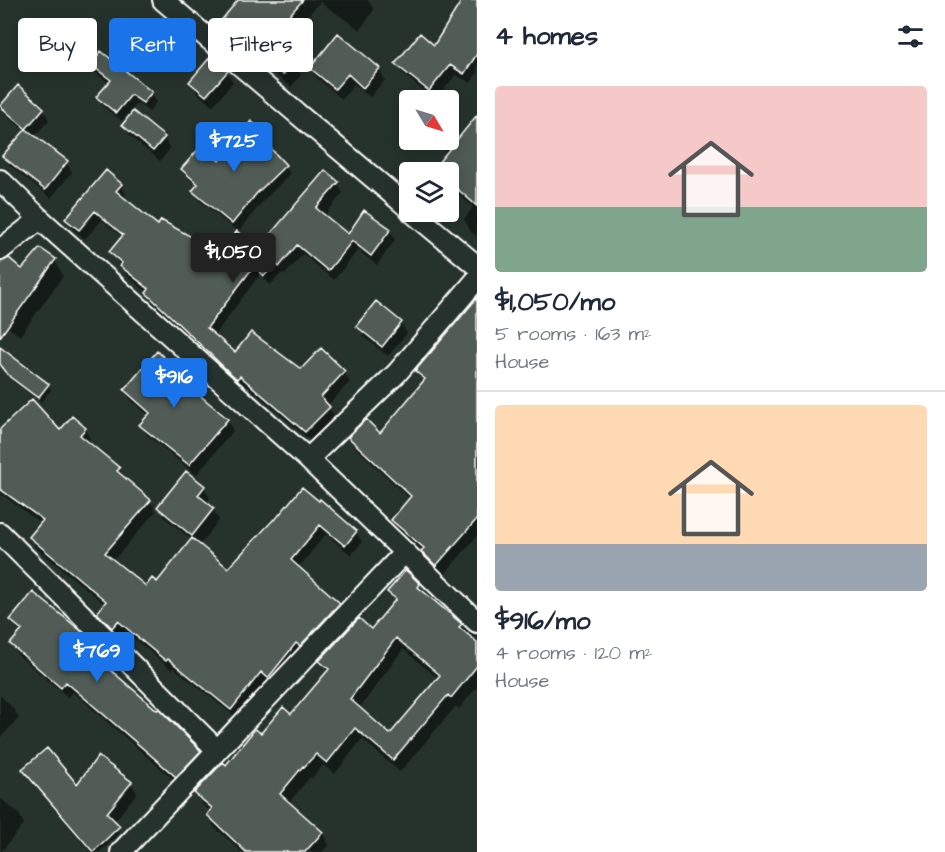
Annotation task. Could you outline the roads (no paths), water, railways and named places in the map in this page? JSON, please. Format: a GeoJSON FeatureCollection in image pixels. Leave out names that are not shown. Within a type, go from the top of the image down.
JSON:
{"type":"FeatureCollection","features":[{"type":"Feature","properties":{"kind":"street"},"geometry":{"type":"LineString","coordinates":[[163,0],[399,200]]}},
{"type":"Feature","properties":{"kind":"street"},"geometry":{"type":"LineString","coordinates":[[0,180],[40,219],[308,459],[475,617]]}},
{"type":"Feature","properties":{"kind":"street"},"geometry":{"type":"LineString","coordinates":[[0,250],[40,219]]}},
{"type":"Feature","properties":{"kind":"street"},"geometry":{"type":"LineString","coordinates":[[425,222],[477,266]]}},
{"type":"Feature","properties":{"kind":"street"},"geometry":{"type":"LineString","coordinates":[[308,459],[397,373],[477,279]]}},
{"type":"Feature","properties":{"kind":"street"},"geometry":{"type":"LineString","coordinates":[[0,533],[217,750]]}},
{"type":"Feature","properties":{"kind":"street"},"geometry":{"type":"LineString","coordinates":[[121,852],[405,552]]}}]}
